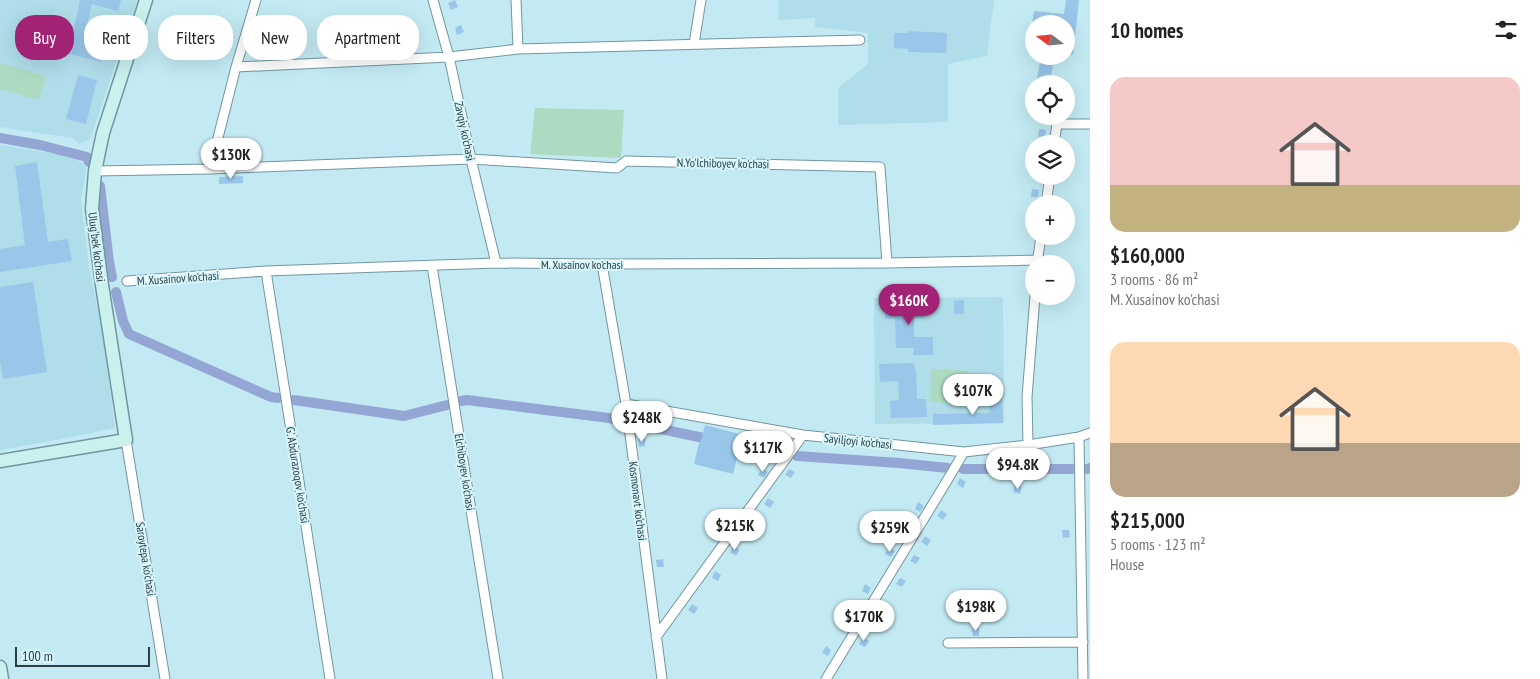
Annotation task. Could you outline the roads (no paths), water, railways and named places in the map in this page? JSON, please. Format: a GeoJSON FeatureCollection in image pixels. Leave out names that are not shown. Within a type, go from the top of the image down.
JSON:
{"type":"FeatureCollection","features":[{"type":"Feature","properties":{"kind":"main road","name":"Ulug'bek ko'chasi"},"geometry":{"type":"LineString","coordinates":[[126,440],[92,209],[95,171],[103,133],[146,0]]}},
{"type":"Feature","properties":{"kind":"main road"},"geometry":{"type":"LineString","coordinates":[[0,460],[126,440]]}},
{"type":"Feature","properties":{"kind":"main road"},"geometry":{"type":"LineString","coordinates":[[0,667],[2,679]]}},
{"type":"Feature","properties":{"kind":"street"},"geometry":{"type":"LineString","coordinates":[[210,169],[256,0]]}},
{"type":"Feature","properties":{"kind":"street","name":"Zavqiy ko'chasi"},"geometry":{"type":"LineString","coordinates":[[434,0],[496,263]]}},
{"type":"Feature","properties":{"kind":"street"},"geometry":{"type":"LineString","coordinates":[[516,0],[518,49]]}},
{"type":"Feature","properties":{"kind":"street"},"geometry":{"type":"LineString","coordinates":[[694,44],[701,0]]}},
{"type":"Feature","properties":{"kind":"street"},"geometry":{"type":"LineString","coordinates":[[236,68],[448,57],[518,49],[860,40]]}},
{"type":"Feature","properties":{"kind":"street"},"geometry":{"type":"LineString","coordinates":[[1055,135],[1057,124],[1090,124]]}},
{"type":"Feature","properties":{"kind":"street"},"geometry":{"type":"LineString","coordinates":[[95,171],[210,169],[471,159]]}},
{"type":"Feature","properties":{"kind":"street","name":"N.Yo'lchiboyev ko'chasi"},"geometry":{"type":"LineString","coordinates":[[471,159],[616,168],[626,161],[880,166],[887,263]]}},
{"type":"Feature","properties":{"kind":"street","name":"M. Xusainov ko'chasi"},"geometry":{"type":"LineString","coordinates":[[127,281],[266,271],[496,263],[1025,262]]}},
{"type":"Feature","properties":{"kind":"street","name":"Kosmonavt ko'chasi"},"geometry":{"type":"LineString","coordinates":[[602,264],[626,404],[662,679]]}},
{"type":"Feature","properties":{"kind":"street","name":"Elchiboyev ko'chasi"},"geometry":{"type":"LineString","coordinates":[[432,266],[498,679]]}},
{"type":"Feature","properties":{"kind":"street","name":"G'. Abdurazoqov ko'chasi"},"geometry":{"type":"LineString","coordinates":[[266,271],[330,679]]}},
{"type":"Feature","properties":{"kind":"street"},"geometry":{"type":"LineString","coordinates":[[1028,445],[1027,397],[1034,305]]}},
{"type":"Feature","properties":{"kind":"street","name":"Sayiljoyi ko'chasi"},"geometry":{"type":"LineString","coordinates":[[626,404],[803,435],[964,452],[1028,445],[1079,437],[1090,433]]}},
{"type":"Feature","properties":{"kind":"street"},"geometry":{"type":"LineString","coordinates":[[656,636],[803,435]]}},
{"type":"Feature","properties":{"kind":"street"},"geometry":{"type":"LineString","coordinates":[[1079,437],[1084,679]]}},
{"type":"Feature","properties":{"kind":"street","name":"Saroytepa ko'chasi"},"geometry":{"type":"LineString","coordinates":[[126,440],[165,679]]}},
{"type":"Feature","properties":{"kind":"street"},"geometry":{"type":"LineString","coordinates":[[826,679],[964,452]]}},
{"type":"Feature","properties":{"kind":"street"},"geometry":{"type":"LineString","coordinates":[[948,643],[1083,642]]}},
{"type":"Feature","properties":{"kind":"waterway"},"geometry":{"type":"LineString","coordinates":[[0,138],[40,145],[87,157],[89,162]]}},
{"type":"Feature","properties":{"kind":"waterway"},"geometry":{"type":"LineString","coordinates":[[100,186],[112,277]]}},
{"type":"Feature","properties":{"kind":"waterway"},"geometry":{"type":"LineString","coordinates":[[116,292],[123,321],[129,334],[271,397],[278,398]]}},
{"type":"Feature","properties":{"kind":"waterway"},"geometry":{"type":"LineString","coordinates":[[294,400],[404,416],[447,405]]}},
{"type":"Feature","properties":{"kind":"waterway"},"geometry":{"type":"LineString","coordinates":[[461,401],[467,400],[609,418],[713,440]]}},
{"type":"Feature","properties":{"kind":"waterway"},"geometry":{"type":"LineString","coordinates":[[727,444],[780,455]]}},
{"type":"Feature","properties":{"kind":"waterway"},"geometry":{"type":"LineString","coordinates":[[797,456],[948,468]]}},
{"type":"Feature","properties":{"kind":"waterway"},"geometry":{"type":"LineString","coordinates":[[963,469],[1072,469]]}}]}
